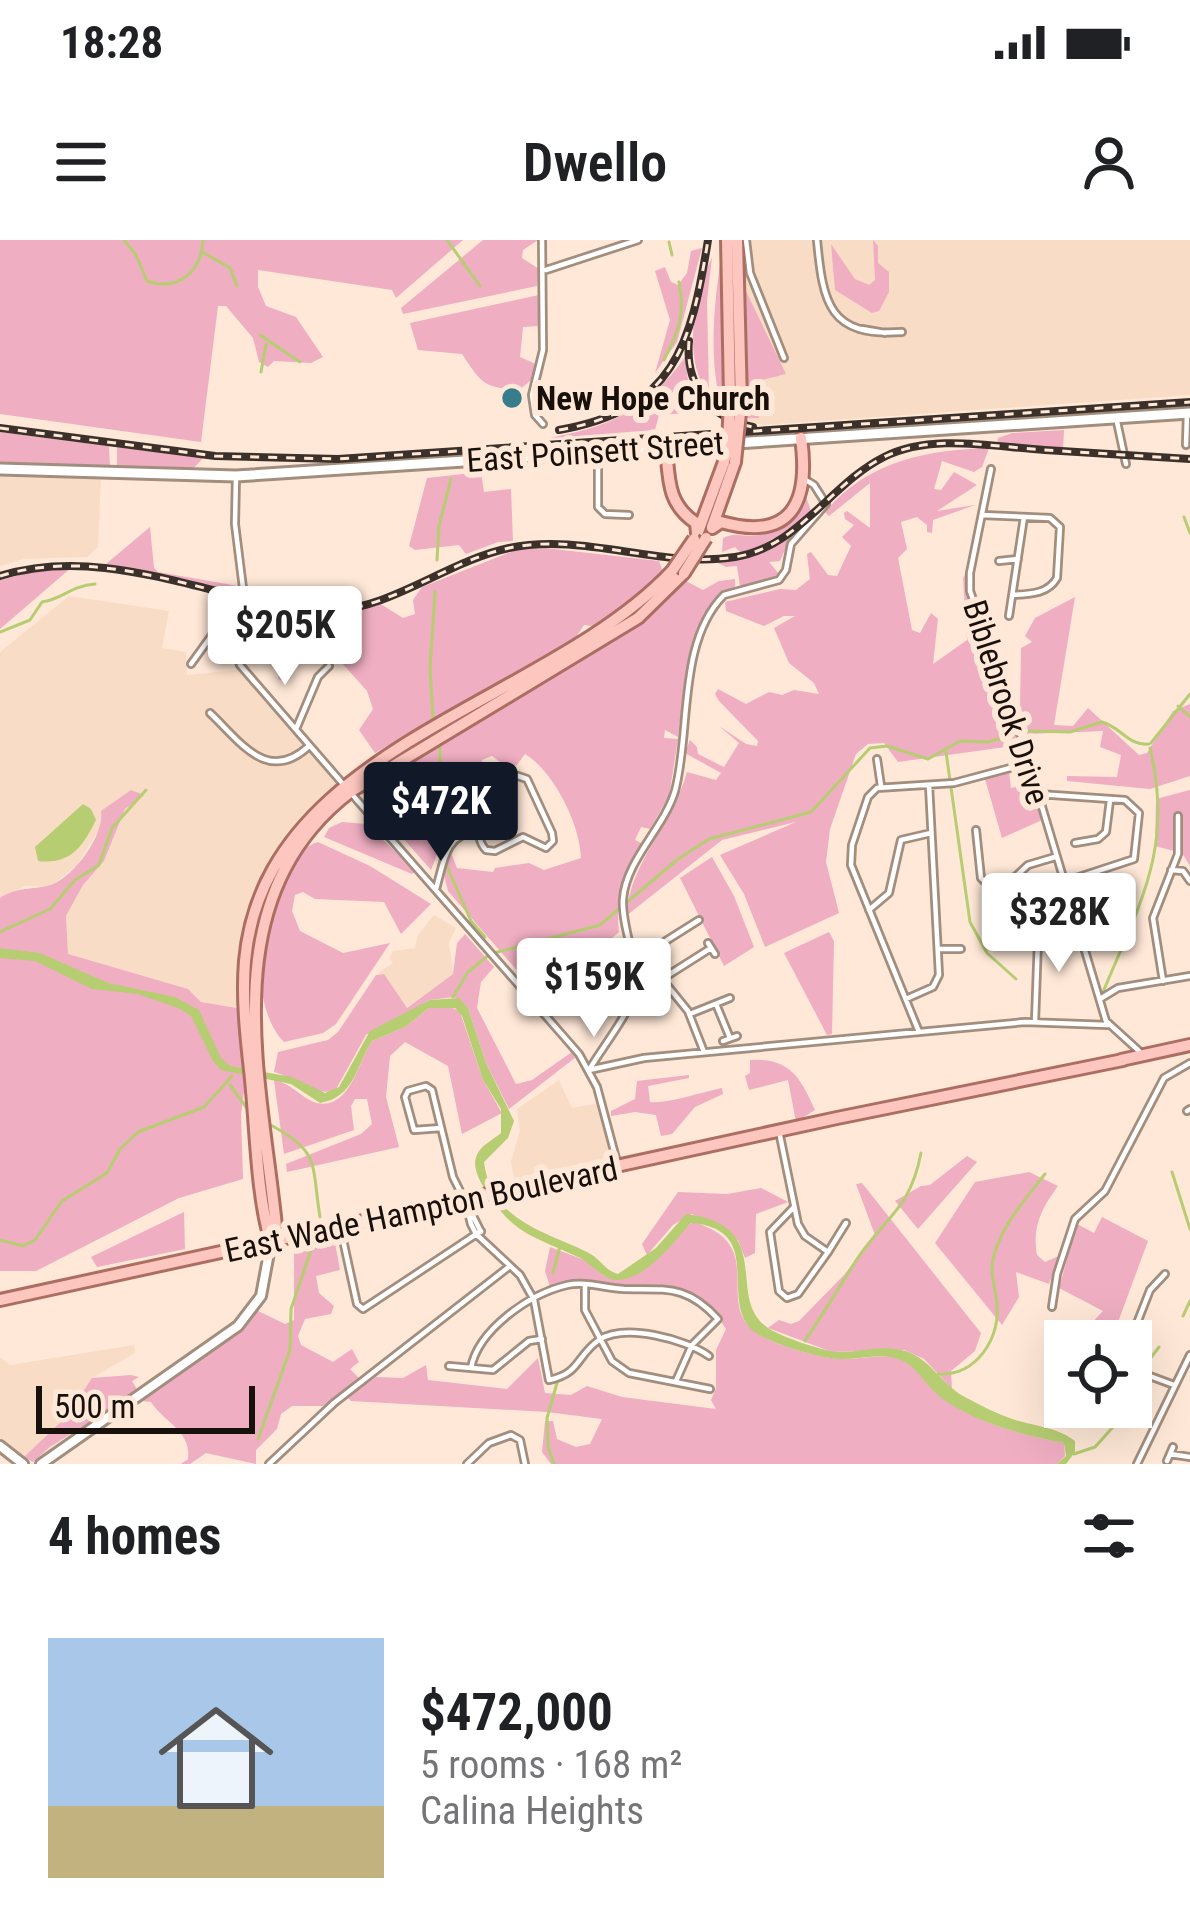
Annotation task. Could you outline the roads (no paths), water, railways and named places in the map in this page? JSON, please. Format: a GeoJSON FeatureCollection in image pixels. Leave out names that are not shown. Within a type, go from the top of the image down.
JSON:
{"type":"FeatureCollection","features":[{"type":"Feature","properties":{"kind":"main road"},"geometry":{"type":"LineString","coordinates":[[727,240],[735,400]]}},
{"type":"Feature","properties":{"kind":"main road"},"geometry":{"type":"LineString","coordinates":[[271,1242],[245,959],[259,901],[296,832],[347,789],[588,639],[678,572],[713,513],[729,462],[742,240]]}},
{"type":"Feature","properties":{"kind":"main road","name":"East Poinsett Street"},"geometry":{"type":"LineString","coordinates":[[0,469],[236,476],[1188,413]]}},
{"type":"Feature","properties":{"kind":"main road"},"geometry":{"type":"LineString","coordinates":[[702,535],[722,522],[756,529],[779,521],[796,507],[803,478],[799,438]]}},
{"type":"Feature","properties":{"kind":"main road"},"geometry":{"type":"LineString","coordinates":[[668,447],[678,505],[696,519],[713,513],[738,525],[770,523],[794,503],[803,478]]}},
{"type":"Feature","properties":{"kind":"main road"},"geometry":{"type":"LineString","coordinates":[[668,447],[672,499],[702,535]]}},
{"type":"Feature","properties":{"kind":"main road","name":"East Wade Hampton Boulevard"},"geometry":{"type":"LineString","coordinates":[[0,1300],[1190,1045]]}},
{"type":"Feature","properties":{"kind":"main road"},"geometry":{"type":"LineString","coordinates":[[261,1123],[275,1222],[271,1242]]}},
{"type":"Feature","properties":{"kind":"main road"},"geometry":{"type":"LineString","coordinates":[[275,1222],[284,1232],[318,1232]]}},
{"type":"Feature","properties":{"kind":"street"},"geometry":{"type":"LineString","coordinates":[[542,240],[543,350],[532,394],[538,421],[543,424]]}},
{"type":"Feature","properties":{"kind":"street"},"geometry":{"type":"LineString","coordinates":[[543,270],[638,240]]}},
{"type":"Feature","properties":{"kind":"street"},"geometry":{"type":"LineString","coordinates":[[742,240],[749,273],[784,358]]}},
{"type":"Feature","properties":{"kind":"street"},"geometry":{"type":"LineString","coordinates":[[817,240],[826,297],[839,316],[879,336],[902,332]]}},
{"type":"Feature","properties":{"kind":"street"},"geometry":{"type":"LineString","coordinates":[[1186,445],[1188,413]]}},
{"type":"Feature","properties":{"kind":"street"},"geometry":{"type":"LineString","coordinates":[[1117,417],[1126,464]]}},
{"type":"Feature","properties":{"kind":"street"},"geometry":{"type":"LineString","coordinates":[[598,452],[598,507],[605,514],[629,515]]}},
{"type":"Feature","properties":{"kind":"street","name":"Biblebrook Drive"},"geometry":{"type":"LineString","coordinates":[[991,469],[970,591],[1021,735],[1108,1025]]}},
{"type":"Feature","properties":{"kind":"street"},"geometry":{"type":"LineString","coordinates":[[236,476],[243,588],[231,641],[240,665],[574,1046],[589,1070],[618,1167]]}},
{"type":"Feature","properties":{"kind":"street"},"geometry":{"type":"LineString","coordinates":[[589,1070],[637,983],[624,932],[626,884],[674,791],[690,678],[708,619],[728,593],[774,583],[784,576],[791,544],[826,504],[814,485],[803,478]]}},
{"type":"Feature","properties":{"kind":"street"},"geometry":{"type":"LineString","coordinates":[[982,515],[1050,518],[1060,527],[1058,578],[1047,589],[1013,595]]}},
{"type":"Feature","properties":{"kind":"street"},"geometry":{"type":"LineString","coordinates":[[1009,616],[1024,517]]}},
{"type":"Feature","properties":{"kind":"street"},"geometry":{"type":"LineString","coordinates":[[999,561],[1018,559]]}},
{"type":"Feature","properties":{"kind":"street"},"geometry":{"type":"LineString","coordinates":[[191,664],[217,628],[235,617]]}},
{"type":"Feature","properties":{"kind":"street"},"geometry":{"type":"LineString","coordinates":[[296,729],[318,677],[329,666]]}},
{"type":"Feature","properties":{"kind":"street"},"geometry":{"type":"LineString","coordinates":[[210,713],[260,758],[284,761],[309,746]]}},
{"type":"Feature","properties":{"kind":"street"},"geometry":{"type":"LineString","coordinates":[[877,759],[881,786]]}},
{"type":"Feature","properties":{"kind":"street"},"geometry":{"type":"LineString","coordinates":[[919,1032],[853,872],[851,852],[868,797],[881,786],[954,783],[1029,764]]}},
{"type":"Feature","properties":{"kind":"street"},"geometry":{"type":"LineString","coordinates":[[436,890],[449,844],[461,834],[476,831],[480,792],[502,775],[527,779],[553,838],[544,849],[523,837],[489,851],[481,846],[476,831]]}},
{"type":"Feature","properties":{"kind":"street"},"geometry":{"type":"LineString","coordinates":[[906,999],[938,982],[929,784]]}},
{"type":"Feature","properties":{"kind":"street"},"geometry":{"type":"LineString","coordinates":[[1038,794],[1110,798],[1131,802],[1138,810],[1135,857],[1064,882]]}},
{"type":"Feature","properties":{"kind":"street"},"geometry":{"type":"LineString","coordinates":[[1075,843],[1106,832],[1110,798]]}},
{"type":"Feature","properties":{"kind":"street"},"geometry":{"type":"LineString","coordinates":[[1178,816],[1178,854],[1190,881]]}},
{"type":"Feature","properties":{"kind":"street"},"geometry":{"type":"LineString","coordinates":[[976,830],[981,878],[991,888],[1003,889],[1028,865],[1055,857]]}},
{"type":"Feature","properties":{"kind":"street"},"geometry":{"type":"LineString","coordinates":[[869,910],[889,893],[901,839],[932,833]]}},
{"type":"Feature","properties":{"kind":"street"},"geometry":{"type":"LineString","coordinates":[[1163,981],[1153,921],[1178,854]]}},
{"type":"Feature","properties":{"kind":"street"},"geometry":{"type":"LineString","coordinates":[[1171,871],[1183,871]]}},
{"type":"Feature","properties":{"kind":"street"},"geometry":{"type":"LineString","coordinates":[[699,920],[685,924],[657,949],[655,958],[662,979],[690,1014],[704,1052]]}},
{"type":"Feature","properties":{"kind":"street"},"geometry":{"type":"LineString","coordinates":[[1035,1022],[1039,938],[1077,924]]}},
{"type":"Feature","properties":{"kind":"street"},"geometry":{"type":"LineString","coordinates":[[662,979],[712,948]]}},
{"type":"Feature","properties":{"kind":"street"},"geometry":{"type":"LineString","coordinates":[[938,949],[961,949]]}},
{"type":"Feature","properties":{"kind":"street"},"geometry":{"type":"LineString","coordinates":[[1100,999],[1117,989],[1190,976]]}},
{"type":"Feature","properties":{"kind":"street"},"geometry":{"type":"LineString","coordinates":[[690,1014],[730,998]]}},
{"type":"Feature","properties":{"kind":"street"},"geometry":{"type":"LineString","coordinates":[[716,1004],[730,1038]]}},
{"type":"Feature","properties":{"kind":"street"},"geometry":{"type":"LineString","coordinates":[[589,1070],[644,1058],[1035,1022],[1108,1025],[1143,1055]]}},
{"type":"Feature","properties":{"kind":"street"},"geometry":{"type":"LineString","coordinates":[[1052,1307],[1074,1221],[1105,1191],[1162,1081],[1190,1063]]}},
{"type":"Feature","properties":{"kind":"street"},"geometry":{"type":"LineString","coordinates":[[441,1128],[414,1130],[406,1092],[430,1087],[441,1128],[453,1180],[470,1202],[479,1233],[511,1265],[534,1300],[549,1380],[570,1375],[599,1341],[613,1335],[668,1337],[709,1356]]}},
{"type":"Feature","properties":{"kind":"street"},"geometry":{"type":"LineString","coordinates":[[773,1135],[802,1232],[828,1252]]}},
{"type":"Feature","properties":{"kind":"street"},"geometry":{"type":"LineString","coordinates":[[794,1207],[770,1232],[782,1296],[798,1294],[846,1223]]}},
{"type":"Feature","properties":{"kind":"street"},"geometry":{"type":"LineString","coordinates":[[340,1226],[357,1304],[363,1309],[479,1233]]}},
{"type":"Feature","properties":{"kind":"street"},"geometry":{"type":"LineString","coordinates":[[45,1464],[122,1404],[222,1340],[246,1318],[262,1291],[271,1242]]}},
{"type":"Feature","properties":{"kind":"street"},"geometry":{"type":"LineString","coordinates":[[269,1464],[334,1403],[511,1265]]}},
{"type":"Feature","properties":{"kind":"street"},"geometry":{"type":"LineString","coordinates":[[1138,1320],[1150,1290],[1165,1274]]}},
{"type":"Feature","properties":{"kind":"street"},"geometry":{"type":"LineString","coordinates":[[471,1368],[481,1340],[534,1300],[565,1285],[674,1290],[699,1301],[718,1319],[692,1346],[676,1381]]}},
{"type":"Feature","properties":{"kind":"street"},"geometry":{"type":"LineString","coordinates":[[585,1285],[584,1310],[612,1361],[629,1373],[710,1389]]}},
{"type":"Feature","properties":{"kind":"street"},"geometry":{"type":"LineString","coordinates":[[449,1366],[497,1369],[529,1341],[542,1339]]}},
{"type":"Feature","properties":{"kind":"street"},"geometry":{"type":"LineString","coordinates":[[1136,1464],[1190,1354]]}},
{"type":"Feature","properties":{"kind":"street"},"geometry":{"type":"LineString","coordinates":[[1152,1377],[1174,1385]]}},
{"type":"Feature","properties":{"kind":"street"},"geometry":{"type":"LineString","coordinates":[[467,1464],[485,1445],[509,1435],[520,1440],[525,1464]]}},
{"type":"Feature","properties":{"kind":"street"},"geometry":{"type":"LineString","coordinates":[[0,1446],[24,1463]]}},
{"type":"Feature","properties":{"kind":"street"},"geometry":{"type":"LineString","coordinates":[[1170,1454],[1190,1456]]}},
{"type":"Feature","properties":{"kind":"waterway"},"geometry":{"type":"LineString","coordinates":[[124,240],[147,281],[158,284],[186,276],[198,261],[203,240]]}},
{"type":"Feature","properties":{"kind":"waterway"},"geometry":{"type":"LineString","coordinates":[[447,240],[480,286]]}},
{"type":"Feature","properties":{"kind":"waterway"},"geometry":{"type":"LineString","coordinates":[[669,242],[672,255]]}},
{"type":"Feature","properties":{"kind":"waterway"},"geometry":{"type":"LineString","coordinates":[[204,253],[230,268],[237,286]]}},
{"type":"Feature","properties":{"kind":"waterway"},"geometry":{"type":"LineString","coordinates":[[664,360],[679,322],[679,282]]}},
{"type":"Feature","properties":{"kind":"waterway"},"geometry":{"type":"LineString","coordinates":[[260,335],[300,362]]}},
{"type":"Feature","properties":{"kind":"waterway"},"geometry":{"type":"LineString","coordinates":[[261,372],[266,344]]}},
{"type":"Feature","properties":{"kind":"waterway"},"geometry":{"type":"LineString","coordinates":[[437,560],[439,526],[451,479]]}},
{"type":"Feature","properties":{"kind":"waterway"},"geometry":{"type":"LineString","coordinates":[[1184,517],[1190,533]]}},
{"type":"Feature","properties":{"kind":"waterway"},"geometry":{"type":"LineString","coordinates":[[0,632],[30,620],[42,602],[95,584]]}},
{"type":"Feature","properties":{"kind":"waterway"},"geometry":{"type":"LineString","coordinates":[[433,717],[430,668],[435,592]]}},
{"type":"Feature","properties":{"kind":"waterway"},"geometry":{"type":"LineString","coordinates":[[1151,743],[1190,694]]}},
{"type":"Feature","properties":{"kind":"waterway"},"geometry":{"type":"LineString","coordinates":[[1178,706],[1190,717]]}},
{"type":"Feature","properties":{"kind":"waterway"},"geometry":{"type":"LineString","coordinates":[[453,997],[468,972],[490,954],[600,925],[709,839],[811,812],[870,748],[887,746],[928,759],[960,741],[987,742],[1029,731],[1070,732],[1102,722],[1135,742],[1149,744]]}},
{"type":"Feature","properties":{"kind":"waterway"},"geometry":{"type":"LineString","coordinates":[[440,746],[440,861]]}},
{"type":"Feature","properties":{"kind":"waterway"},"geometry":{"type":"LineString","coordinates":[[1103,992],[1140,902],[1155,846],[1158,816],[1150,748]]}},
{"type":"Feature","properties":{"kind":"waterway"},"geometry":{"type":"LineString","coordinates":[[946,752],[970,922],[987,953],[1016,979]]}},
{"type":"Feature","properties":{"kind":"waterway"},"geometry":{"type":"LineString","coordinates":[[0,932],[50,909],[75,880],[99,865],[112,828],[146,790]]}},
{"type":"Feature","properties":{"kind":"waterway"},"geometry":{"type":"LineString","coordinates":[[446,864],[471,921],[485,937]]}},
{"type":"Feature","properties":{"kind":"waterway"},"geometry":{"type":"LineString","coordinates":[[0,1240],[23,1246],[35,1240],[62,1201],[107,1173],[120,1149],[138,1132],[204,1107],[232,1076]]}},
{"type":"Feature","properties":{"kind":"waterway"},"geometry":{"type":"LineString","coordinates":[[230,1085],[249,1111]]}},
{"type":"Feature","properties":{"kind":"waterway"},"geometry":{"type":"LineString","coordinates":[[267,1123],[306,1151],[314,1171],[320,1217]]}},
{"type":"Feature","properties":{"kind":"waterway"},"geometry":{"type":"LineString","coordinates":[[805,1341],[857,1259],[904,1200],[921,1153]]}},
{"type":"Feature","properties":{"kind":"waterway"},"geometry":{"type":"LineString","coordinates":[[1172,1172],[1190,1229]]}},
{"type":"Feature","properties":{"kind":"waterway"},"geometry":{"type":"LineString","coordinates":[[938,1374],[964,1369],[990,1342],[997,1317],[994,1255],[1009,1222],[1045,1174]]}},
{"type":"Feature","properties":{"kind":"waterway"},"geometry":{"type":"LineString","coordinates":[[258,1439],[290,1350],[291,1309],[314,1241],[324,1238]]}},
{"type":"Feature","properties":{"kind":"waterway"},"geometry":{"type":"LineString","coordinates":[[553,1273],[560,1246]]}},
{"type":"Feature","properties":{"kind":"waterway"},"geometry":{"type":"LineString","coordinates":[[1183,1316],[1190,1301]]}},
{"type":"Feature","properties":{"kind":"waterway"},"geometry":{"type":"LineString","coordinates":[[1152,1356],[1159,1347]]}},
{"type":"Feature","properties":{"kind":"waterway"},"geometry":{"type":"LineString","coordinates":[[554,1464],[547,1418],[557,1383]]}},
{"type":"Feature","properties":{"kind":"waterway"},"geometry":{"type":"LineString","coordinates":[[1074,1454],[1095,1447],[1112,1428]]}},
{"type":"Feature","properties":{"kind":"railway"},"geometry":{"type":"LineString","coordinates":[[559,430],[628,407],[670,367],[694,312],[708,240]]}},
{"type":"Feature","properties":{"kind":"railway"},"geometry":{"type":"LineString","coordinates":[[689,341],[691,371],[703,397],[724,416],[753,427]]}},
{"type":"Feature","properties":{"kind":"railway"},"geometry":{"type":"LineString","coordinates":[[0,428],[215,456],[338,459],[1190,402]]}},
{"type":"Feature","properties":{"kind":"railway"},"geometry":{"type":"LineString","coordinates":[[0,576],[61,566],[121,570],[285,607],[330,611],[376,602],[486,554],[537,544],[707,559],[758,551],[796,528],[865,469],[884,457],[922,445],[963,443],[1190,459]]}},
{"type":"Feature","properties":{"kind":"place","name":"New Hope Church"},"geometry":{"type":"Point","coordinates":[512,398]}}]}
